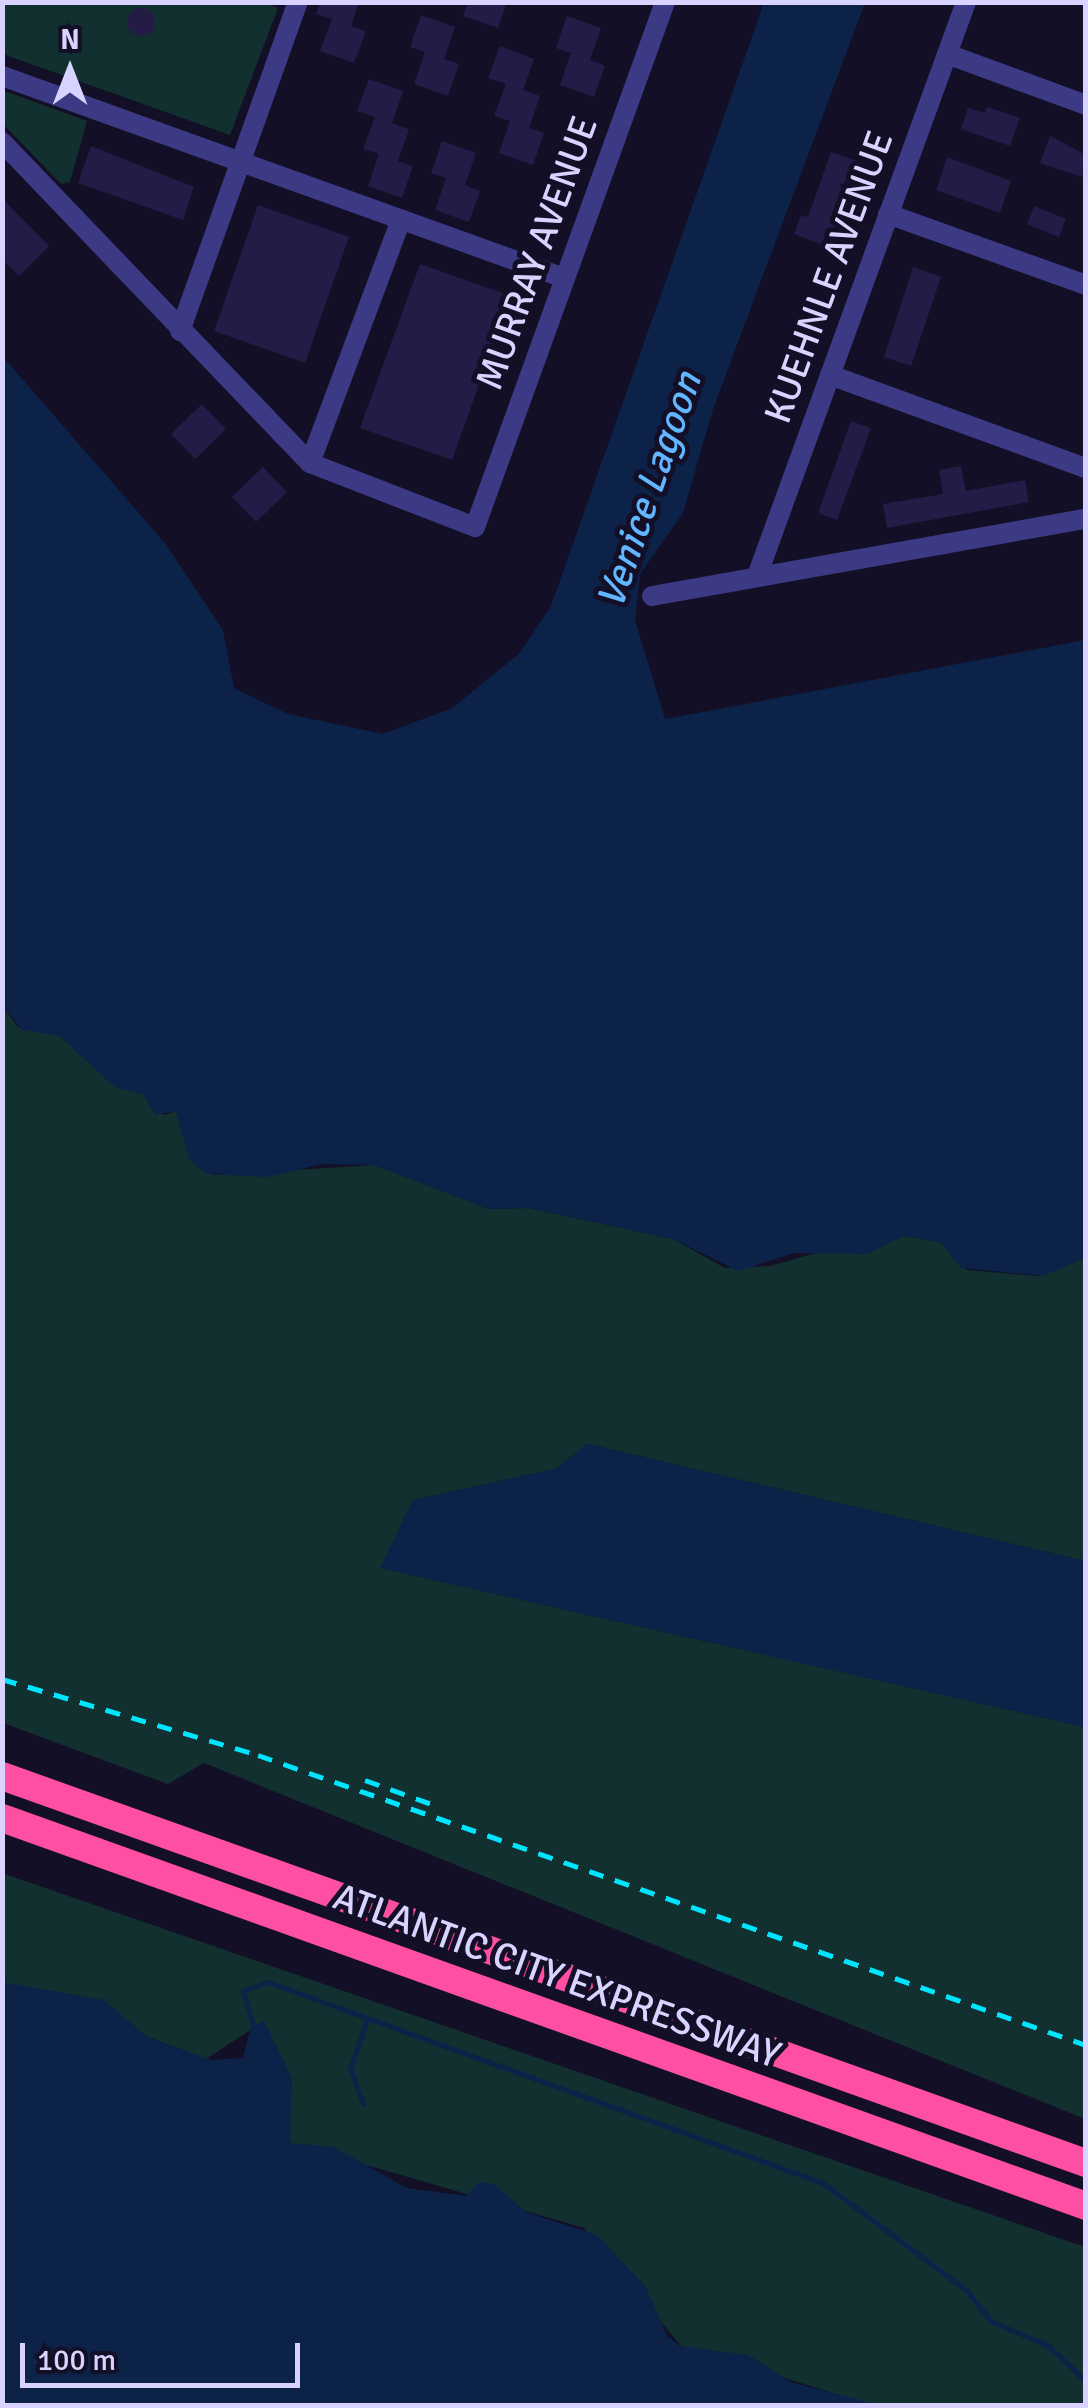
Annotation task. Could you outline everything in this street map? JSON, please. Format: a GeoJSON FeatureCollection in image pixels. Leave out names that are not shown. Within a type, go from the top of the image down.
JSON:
{"type":"FeatureCollection","features":[{"type":"Feature","properties":{"kind":"highway","name":"ATLANTIC CITY EXPRESSWAY"},"geometry":{"type":"LineString","coordinates":[[2,1776],[1086,2163]]}},
{"type":"Feature","properties":{"kind":"highway","name":"ATLANTIC CITY EXPRESSWAY"},"geometry":{"type":"LineString","coordinates":[[2,1818],[1086,2206]]}},
{"type":"Feature","properties":{"kind":"street"},"geometry":{"type":"LineString","coordinates":[[180,331],[298,2]]}},
{"type":"Feature","properties":{"kind":"street","name":"MURRAY AVENUE"},"geometry":{"type":"LineString","coordinates":[[310,463],[475,527],[665,2]]}},
{"type":"Feature","properties":{"kind":"street","name":"KUEHNLE AVENUE"},"geometry":{"type":"LineString","coordinates":[[757,576],[966,2]]}},
{"type":"Feature","properties":{"kind":"street"},"geometry":{"type":"LineString","coordinates":[[947,54],[1086,105]]}},
{"type":"Feature","properties":{"kind":"street"},"geometry":{"type":"LineString","coordinates":[[2,76],[564,278]]}},
{"type":"Feature","properties":{"kind":"street"},"geometry":{"type":"LineString","coordinates":[[2,142],[310,463],[400,219]]}},
{"type":"Feature","properties":{"kind":"street"},"geometry":{"type":"LineString","coordinates":[[888,214],[1086,285]]}},
{"type":"Feature","properties":{"kind":"street"},"geometry":{"type":"LineString","coordinates":[[830,375],[1086,468]]}},
{"type":"Feature","properties":{"kind":"street"},"geometry":{"type":"LineString","coordinates":[[652,596],[1086,519]]}},
{"type":"Feature","properties":{"kind":"green space"},"geometry":{"type":"Polygon","coordinates":[[[262,2],[278,8],[230,135],[3,54],[3,3],[262,2]]]}},
{"type":"Feature","properties":{"kind":"green space"},"geometry":{"type":"Polygon","coordinates":[[[2,90],[87,121],[70,182],[61,184],[3,124],[2,90]]]}},
{"type":"Feature","properties":{"kind":"green space"},"geometry":{"type":"Polygon","coordinates":[[[2,1005],[18,1027],[60,1036],[113,1085],[144,1095],[164,1115],[176,1111],[193,1162],[214,1175],[375,1165],[489,1209],[529,1208],[673,1239],[725,1268],[770,1266],[831,1249],[867,1254],[903,1236],[941,1242],[967,1270],[1038,1276],[1085,1258],[1085,1561],[588,1444],[555,1469],[413,1500],[381,1568],[1085,1727],[1085,2119],[204,1763],[168,1784],[3,1723],[2,1005]]]}},
{"type":"Feature","properties":{"kind":"green space"},"geometry":{"type":"Polygon","coordinates":[[[2,1873],[1085,2247],[1085,2405],[872,2405],[681,2346],[584,2228],[290,2143],[264,2021],[206,2059],[3,1982],[2,1873]]]}},
{"type":"Feature","properties":{"kind":"water","name":"Venice Lagoon"},"geometry":{"type":"Polygon","coordinates":[[[764,3],[865,3],[713,409],[683,513],[640,574],[635,620],[665,719],[1085,640],[1085,1258],[1043,1276],[961,1268],[940,1242],[903,1236],[867,1254],[794,1253],[738,1271],[673,1239],[530,1208],[489,1209],[375,1165],[322,1164],[267,1177],[208,1174],[189,1160],[176,1111],[155,1115],[144,1095],[115,1087],[60,1036],[22,1030],[3,1005],[3,357],[165,543],[223,630],[234,688],[288,714],[383,734],[452,708],[519,654],[551,606],[764,3]]]}},
{"type":"Feature","properties":{"kind":"water"},"geometry":{"type":"Polygon","coordinates":[[[588,1444],[1085,1561],[1085,1727],[380,1568],[413,1500],[555,1469],[588,1444]]]}},
{"type":"Feature","properties":{"kind":"water"},"geometry":{"type":"Polygon","coordinates":[[[2,1982],[104,2000],[149,2038],[212,2060],[243,2058],[251,2026],[264,2021],[292,2078],[290,2143],[334,2147],[407,2188],[466,2196],[479,2182],[494,2184],[526,2212],[597,2235],[646,2287],[667,2336],[680,2346],[748,2355],[791,2382],[879,2405],[3,2405],[2,1982]]]}},
{"type":"Feature","properties":{"kind":"building"},"geometry":{"type":"Polygon","coordinates":[[[320,2],[359,2],[351,26],[366,31],[354,63],[320,51],[332,19],[316,14],[320,2]]]}},
{"type":"Feature","properties":{"kind":"building"},"geometry":{"type":"Polygon","coordinates":[[[468,2],[507,2],[498,28],[463,16],[468,2]]]}},
{"type":"Feature","properties":{"kind":"building"},"geometry":{"type":"Polygon","coordinates":[[[141,8],[151,12],[155,22],[151,32],[141,36],[131,32],[127,22],[131,12],[141,8]]]}},
{"type":"Feature","properties":{"kind":"building"},"geometry":{"type":"Polygon","coordinates":[[[421,15],[455,27],[444,59],[459,64],[448,96],[414,84],[425,52],[410,47],[421,15]]]}},
{"type":"Feature","properties":{"kind":"building"},"geometry":{"type":"Polygon","coordinates":[[[567,16],[601,28],[590,60],[605,66],[594,97],[560,85],[571,53],[556,48],[567,16]]]}},
{"type":"Feature","properties":{"kind":"building"},"geometry":{"type":"Polygon","coordinates":[[[500,46],[534,59],[523,90],[540,96],[529,128],[544,133],[533,165],[499,153],[510,121],[494,116],[506,84],[488,78],[500,46]]]}},
{"type":"Feature","properties":{"kind":"building"},"geometry":{"type":"Polygon","coordinates":[[[369,79],[403,91],[392,123],[409,129],[398,161],[413,166],[402,198],[368,186],[379,154],[363,149],[375,117],[357,111],[369,79]]]}},
{"type":"Feature","properties":{"kind":"building"},"geometry":{"type":"Polygon","coordinates":[[[987,107],[1020,118],[1010,146],[961,129],[968,108],[985,113],[987,107]]]}},
{"type":"Feature","properties":{"kind":"building"},"geometry":{"type":"Polygon","coordinates":[[[1050,136],[1086,155],[1082,177],[1040,163],[1050,136]]]}},
{"type":"Feature","properties":{"kind":"building"},"geometry":{"type":"Polygon","coordinates":[[[442,141],[476,153],[465,185],[480,191],[469,222],[435,210],[446,178],[431,173],[442,141]]]}},
{"type":"Feature","properties":{"kind":"building"},"geometry":{"type":"Polygon","coordinates":[[[91,146],[194,187],[183,220],[78,183],[91,146]]]}},
{"type":"Feature","properties":{"kind":"building"},"geometry":{"type":"Polygon","coordinates":[[[831,152],[866,164],[830,248],[794,234],[801,215],[808,217],[831,152]]]}},
{"type":"Feature","properties":{"kind":"building"},"geometry":{"type":"Polygon","coordinates":[[[947,157],[1011,181],[1000,213],[936,190],[947,157]]]}},
{"type":"Feature","properties":{"kind":"building"},"geometry":{"type":"Polygon","coordinates":[[[2,198],[49,246],[19,276],[2,259],[2,198]]]}},
{"type":"Feature","properties":{"kind":"building"},"geometry":{"type":"Polygon","coordinates":[[[258,205],[349,237],[305,363],[214,331],[258,205]]]}},
{"type":"Feature","properties":{"kind":"building"},"geometry":{"type":"Polygon","coordinates":[[[1034,206],[1066,219],[1059,237],[1027,224],[1034,206]]]}},
{"type":"Feature","properties":{"kind":"building"},"geometry":{"type":"Polygon","coordinates":[[[420,264],[511,296],[452,460],[360,428],[420,264]]]}},
{"type":"Feature","properties":{"kind":"building"},"geometry":{"type":"Polygon","coordinates":[[[913,267],[941,277],[911,366],[884,357],[913,267]]]}},
{"type":"Feature","properties":{"kind":"building"},"geometry":{"type":"Polygon","coordinates":[[[202,404],[226,429],[195,459],[171,434],[202,404]]]}},
{"type":"Feature","properties":{"kind":"building"},"geometry":{"type":"Polygon","coordinates":[[[851,421],[871,428],[837,520],[818,513],[851,421]]]}},
{"type":"Feature","properties":{"kind":"building"},"geometry":{"type":"Polygon","coordinates":[[[961,466],[966,491],[1025,480],[1029,502],[887,528],[883,504],[943,494],[939,470],[961,466]]]}},
{"type":"Feature","properties":{"kind":"building"},"geometry":{"type":"Polygon","coordinates":[[[263,467],[287,492],[256,522],[232,497],[263,467]]]}},
{"type":"Feature","properties":{"kind":"waterway"},"geometry":{"type":"LineString","coordinates":[[253,2025],[243,1991],[268,1982],[823,2183],[966,2290],[991,2321],[1049,2346],[1086,2382]]}},
{"type":"Feature","properties":{"kind":"waterway"},"geometry":{"type":"LineString","coordinates":[[363,2104],[350,2069],[367,2020]]}},
{"type":"Feature","properties":{"kind":"railway"},"geometry":{"type":"LineString","coordinates":[[2,1679],[258,1755],[1086,2045]]}},
{"type":"Feature","properties":{"kind":"railway"},"geometry":{"type":"LineString","coordinates":[[365,1780],[440,1807]]}}]}
